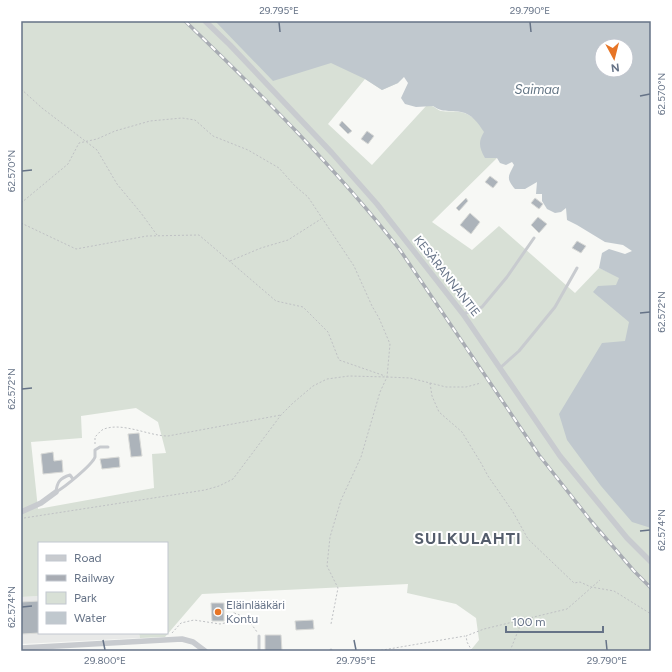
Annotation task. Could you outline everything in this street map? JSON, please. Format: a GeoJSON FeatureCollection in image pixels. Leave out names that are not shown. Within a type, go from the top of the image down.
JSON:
{"type":"FeatureCollection","features":[{"type":"Feature","properties":{"kind":"street","name":"KESÄRANNANTIE"},"geometry":{"type":"LineString","coordinates":[[205,21],[230,45],[332,153],[372,199],[463,314],[560,456],[627,538],[651,562]]}},
{"type":"Feature","properties":{"kind":"street"},"geometry":{"type":"LineString","coordinates":[[21,512],[41,503],[56,492]]}},
{"type":"Feature","properties":{"kind":"street"},"geometry":{"type":"LineString","coordinates":[[21,648],[34,649],[182,639],[193,642],[205,651]]}},
{"type":"Feature","properties":{"kind":"lane"},"geometry":{"type":"LineString","coordinates":[[463,314],[482,307],[507,277],[534,238]]}},
{"type":"Feature","properties":{"kind":"lane"},"geometry":{"type":"LineString","coordinates":[[500,368],[519,351],[555,307],[577,268]]}},
{"type":"Feature","properties":{"kind":"lane"},"geometry":{"type":"LineString","coordinates":[[56,492],[67,485],[90,464],[95,458],[95,450],[100,446],[108,447]]}},
{"type":"Feature","properties":{"kind":"lane"},"geometry":{"type":"LineString","coordinates":[[56,492],[57,483],[62,477],[70,475],[73,479]]}},
{"type":"Feature","properties":{"kind":"lane"},"geometry":{"type":"LineString","coordinates":[[259,636],[260,651]]}},
{"type":"Feature","properties":{"kind":"path"},"geometry":{"type":"LineString","coordinates":[[21,89],[42,108],[97,150],[116,184],[141,213],[157,236]]}},
{"type":"Feature","properties":{"kind":"path"},"geometry":{"type":"LineString","coordinates":[[21,203],[68,164],[79,143],[97,139],[115,131],[150,121],[182,118],[195,120],[213,136],[248,150],[279,168],[295,186],[308,197],[354,266],[390,344],[387,377],[380,392],[361,457],[341,500],[330,537],[327,566],[338,588],[331,624]]}},
{"type":"Feature","properties":{"kind":"path"},"geometry":{"type":"LineString","coordinates":[[230,261],[261,248],[288,240],[322,218]]}},
{"type":"Feature","properties":{"kind":"path"},"geometry":{"type":"LineString","coordinates":[[21,223],[76,249],[147,236],[199,235],[276,301],[303,306],[328,332],[339,360],[387,377]]}},
{"type":"Feature","properties":{"kind":"path"},"geometry":{"type":"LineString","coordinates":[[21,518],[205,490],[219,486],[233,479],[281,415],[293,402],[313,386],[327,379],[349,376],[410,378],[446,386],[466,387],[481,383]]}},
{"type":"Feature","properties":{"kind":"path"},"geometry":{"type":"LineString","coordinates":[[430,383],[432,396],[439,412],[462,432],[488,476],[513,512],[528,539],[574,583],[580,582],[591,587],[614,591],[651,614]]}},
{"type":"Feature","properties":{"kind":"path"},"geometry":{"type":"LineString","coordinates":[[95,450],[95,437],[103,429],[131,429],[153,435],[168,436],[281,415]]}},
{"type":"Feature","properties":{"kind":"path"},"geometry":{"type":"LineString","coordinates":[[377,651],[466,636],[484,629],[567,609],[600,580]]}},
{"type":"Feature","properties":{"kind":"path"},"geometry":{"type":"LineString","coordinates":[[166,639],[181,624],[194,620],[220,624],[230,622],[234,617],[233,606]]}},
{"type":"Feature","properties":{"kind":"path"},"geometry":{"type":"LineString","coordinates":[[233,613],[242,615],[259,636]]}},
{"type":"Feature","properties":{"kind":"path"},"geometry":{"type":"LineString","coordinates":[[510,651],[522,620]]}},
{"type":"Feature","properties":{"kind":"path"},"geometry":{"type":"LineString","coordinates":[[466,636],[471,651]]}},
{"type":"Feature","properties":{"kind":"shaded area"},"geometry":{"type":"Polygon","coordinates":[[[38,596],[38,634],[139,634],[140,638],[21,644],[21,597],[38,596]]]}},
{"type":"Feature","properties":{"kind":"green space"},"geometry":{"type":"Polygon","coordinates":[[[21,21],[397,21],[398,83],[382,90],[365,79],[328,124],[372,165],[427,105],[441,111],[467,114],[479,123],[497,158],[432,222],[472,250],[499,226],[575,293],[599,268],[619,277],[651,282],[651,651],[470,651],[479,640],[476,618],[456,604],[407,593],[408,584],[202,594],[168,634],[168,542],[38,542],[38,596],[21,597],[21,21]],[[136,408],[81,416],[82,438],[31,442],[38,509],[154,488],[152,454],[166,453],[158,422],[136,408]]]}},
{"type":"Feature","properties":{"kind":"green space"},"geometry":{"type":"Polygon","coordinates":[[[139,634],[168,634],[165,637],[140,638],[139,634]]]}},
{"type":"Feature","properties":{"kind":"water","name":"Saimaa"},"geometry":{"type":"Polygon","coordinates":[[[215,21],[651,21],[651,528],[632,522],[601,486],[567,440],[559,414],[602,343],[625,341],[629,322],[593,292],[598,286],[616,285],[619,278],[599,268],[602,253],[609,249],[625,254],[632,251],[623,245],[605,242],[567,220],[566,208],[561,212],[555,213],[547,209],[542,201],[542,194],[536,194],[537,182],[525,189],[515,189],[509,180],[510,172],[514,165],[512,162],[506,165],[500,163],[497,158],[485,158],[481,151],[480,145],[484,132],[474,119],[465,113],[457,111],[444,111],[433,106],[416,107],[405,104],[401,98],[408,83],[404,77],[398,83],[382,90],[365,79],[331,63],[273,81],[215,21]]]}},
{"type":"Feature","properties":{"kind":"building"},"geometry":{"type":"Polygon","coordinates":[[[342,121],[352,131],[348,134],[339,125],[342,121]]]}},
{"type":"Feature","properties":{"kind":"building"},"geometry":{"type":"Polygon","coordinates":[[[367,131],[374,136],[368,144],[361,139],[367,131]]]}},
{"type":"Feature","properties":{"kind":"building"},"geometry":{"type":"Polygon","coordinates":[[[490,176],[498,182],[493,188],[485,182],[490,176]]]}},
{"type":"Feature","properties":{"kind":"building"},"geometry":{"type":"Polygon","coordinates":[[[466,198],[468,201],[459,211],[456,208],[466,198]]]}},
{"type":"Feature","properties":{"kind":"building"},"geometry":{"type":"Polygon","coordinates":[[[535,198],[543,204],[539,209],[531,203],[535,198]]]}},
{"type":"Feature","properties":{"kind":"building"},"geometry":{"type":"Polygon","coordinates":[[[470,213],[480,222],[471,234],[460,225],[470,213]]]}},
{"type":"Feature","properties":{"kind":"building"},"geometry":{"type":"Polygon","coordinates":[[[538,217],[547,224],[539,233],[531,225],[538,217]]]}},
{"type":"Feature","properties":{"kind":"building"},"geometry":{"type":"Polygon","coordinates":[[[577,241],[586,246],[581,253],[572,248],[577,241]]]}},
{"type":"Feature","properties":{"kind":"building"},"geometry":{"type":"Polygon","coordinates":[[[139,433],[142,456],[131,457],[128,434],[139,433]]]}},
{"type":"Feature","properties":{"kind":"building"},"geometry":{"type":"Polygon","coordinates":[[[53,452],[54,461],[62,460],[63,472],[43,474],[41,454],[53,452]]]}},
{"type":"Feature","properties":{"kind":"building"},"geometry":{"type":"Polygon","coordinates":[[[119,457],[120,467],[102,469],[100,459],[119,457]]]}},
{"type":"Feature","properties":{"kind":"building"},"geometry":{"type":"Polygon","coordinates":[[[38,601],[38,633],[22,634],[21,602],[38,601]]]}},
{"type":"Feature","properties":{"kind":"building","name":"Eläinlääkäri Kontu"},"geometry":{"type":"Polygon","coordinates":[[[211,603],[224,603],[224,621],[212,621],[211,603]]]}},
{"type":"Feature","properties":{"kind":"building"},"geometry":{"type":"Polygon","coordinates":[[[313,620],[314,629],[296,630],[295,621],[313,620]]]}},
{"type":"Feature","properties":{"kind":"building"},"geometry":{"type":"Polygon","coordinates":[[[265,635],[281,635],[282,651],[265,651],[265,635]]]}},
{"type":"Feature","properties":{"kind":"railway"},"geometry":{"type":"LineString","coordinates":[[185,21],[297,132],[350,189],[375,219],[400,250],[539,455],[591,521],[634,571],[651,588]]}},
{"type":"Feature","properties":{"kind":"place","name":"Eläinlääkäri Kontu"},"geometry":{"type":"Point","coordinates":[218,612]}},
{"type":"Feature","properties":{"kind":"district","name":"SULKULAHTI"},"geometry":{"type":"Point","coordinates":[468,538]}}]}
